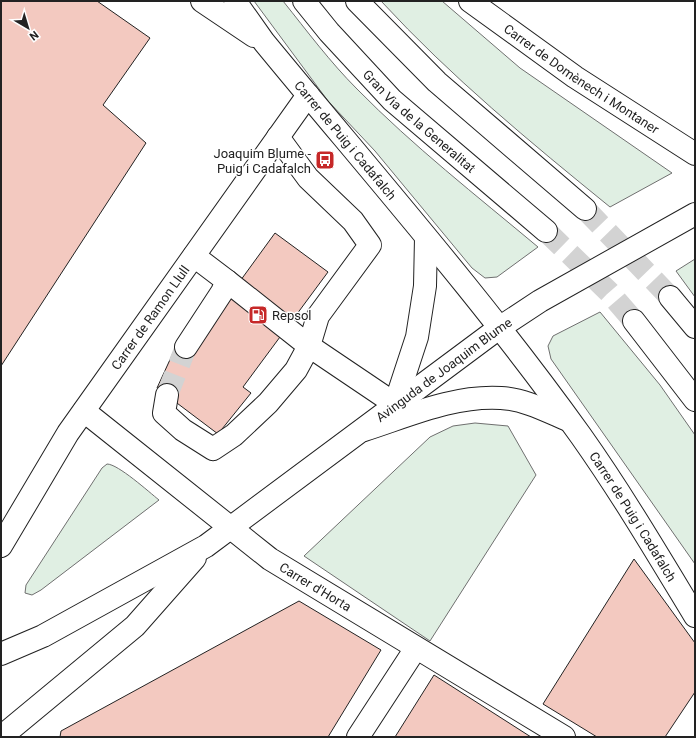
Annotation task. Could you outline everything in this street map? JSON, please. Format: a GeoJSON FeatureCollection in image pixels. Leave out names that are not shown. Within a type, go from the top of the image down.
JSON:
{"type":"FeatureCollection","features":[{"type":"Feature","properties":{"kind":"street","name":"Carrer de Puig i Cadafalch"},"geometry":{"type":"LineString","coordinates":[[202,1],[264,42]]}},
{"type":"Feature","properties":{"kind":"street","name":"Carrer de Puig i Cadafalch"},"geometry":{"type":"LineString","coordinates":[[235,1],[264,42],[499,328],[568,420],[627,505],[695,616]]}},
{"type":"Feature","properties":{"kind":"street","name":"Gran Via de la Generalitat"},"geometry":{"type":"LineString","coordinates":[[304,1],[329,32],[392,100],[546,231]]}},
{"type":"Feature","properties":{"kind":"street"},"geometry":{"type":"LineString","coordinates":[[358,1],[437,82],[585,209]]}},
{"type":"Feature","properties":{"kind":"street","name":"Carrer de Domènech i Montaner"},"geometry":{"type":"LineString","coordinates":[[470,1],[575,77],[695,154]]}},
{"type":"Feature","properties":{"kind":"street","name":"Carrer de Ramon Llull"},"geometry":{"type":"LineString","coordinates":[[1,546],[68,433],[308,95]]}},
{"type":"Feature","properties":{"kind":"street"},"geometry":{"type":"LineString","coordinates":[[167,395],[164,412],[183,430],[213,449],[234,435],[268,403],[296,370],[309,346],[318,316],[370,245],[353,221],[308,178],[278,137]]}},
{"type":"Feature","properties":{"kind":"street","name":"Avinguda de Joaquim Blume"},"geometry":{"type":"LineString","coordinates":[[206,546],[499,328],[540,302],[695,214]]}},
{"type":"Feature","properties":{"kind":"street"},"geometry":{"type":"LineString","coordinates":[[194,256],[309,346],[395,404],[417,337],[425,286],[426,238]]}},
{"type":"Feature","properties":{"kind":"street"},"geometry":{"type":"LineString","coordinates":[[186,347],[222,292],[227,281]]}},
{"type":"Feature","properties":{"kind":"street"},"geometry":{"type":"LineString","coordinates":[[670,297],[695,327]]}},
{"type":"Feature","properties":{"kind":"street"},"geometry":{"type":"LineString","coordinates":[[634,321],[695,400]]}},
{"type":"Feature","properties":{"kind":"street"},"geometry":{"type":"LineString","coordinates":[[357,433],[463,399],[502,398],[535,406],[568,420]]}},
{"type":"Feature","properties":{"kind":"street","name":"Carrer d'Horta"},"geometry":{"type":"LineString","coordinates":[[84,410],[232,527],[270,559],[564,737]]}},
{"type":"Feature","properties":{"kind":"street"},"geometry":{"type":"LineString","coordinates":[[1,654],[43,636],[206,546]]}},
{"type":"Feature","properties":{"kind":"street"},"geometry":{"type":"LineString","coordinates":[[1,737],[135,626],[206,546]]}},
{"type":"Feature","properties":{"kind":"street"},"geometry":{"type":"LineString","coordinates":[[358,737],[416,648]]}},
{"type":"Feature","properties":{"kind":"green space"},"geometry":{"type":"Polygon","coordinates":[[[254,1],[283,1],[337,68],[378,110],[400,131],[538,247],[497,277],[485,278],[472,268],[375,151],[328,101],[254,1]]]}},
{"type":"Feature","properties":{"kind":"green space"},"geometry":{"type":"Polygon","coordinates":[[[381,1],[442,1],[520,68],[672,173],[610,207],[550,158],[463,82],[381,1]]]}},
{"type":"Feature","properties":{"kind":"green space"},"geometry":{"type":"Polygon","coordinates":[[[695,259],[695,297],[676,271],[695,259]]]}},
{"type":"Feature","properties":{"kind":"green space"},"geometry":{"type":"Polygon","coordinates":[[[600,312],[660,385],[695,435],[695,564],[551,359],[548,346],[553,336],[600,312]]]}},
{"type":"Feature","properties":{"kind":"green space"},"geometry":{"type":"Polygon","coordinates":[[[475,423],[508,426],[536,475],[430,641],[304,556],[430,437],[453,426],[475,423]]]}},
{"type":"Feature","properties":{"kind":"green space"},"geometry":{"type":"Polygon","coordinates":[[[107,464],[112,465],[126,473],[159,500],[41,590],[32,595],[25,593],[26,585],[102,468],[107,464]]]}},
{"type":"Feature","properties":{"kind":"building"},"geometry":{"type":"Polygon","coordinates":[[[1,1],[97,1],[150,38],[103,105],[146,143],[1,366],[1,1]]]}},
{"type":"Feature","properties":{"kind":"building"},"geometry":{"type":"Polygon","coordinates":[[[275,233],[328,272],[243,387],[251,393],[218,434],[157,388],[179,340],[190,350],[275,233]]]}},
{"type":"Feature","properties":{"kind":"building"},"geometry":{"type":"Polygon","coordinates":[[[634,559],[695,643],[695,692],[665,737],[597,737],[543,704],[634,559]]]}},
{"type":"Feature","properties":{"kind":"building"},"geometry":{"type":"Polygon","coordinates":[[[299,601],[381,650],[328,737],[60,737],[61,731],[299,601]]]}},
{"type":"Feature","properties":{"kind":"building"},"geometry":{"type":"Polygon","coordinates":[[[434,675],[531,737],[395,737],[434,675]]]}},
{"type":"Feature","properties":{"kind":"tunnel"},"geometry":{"type":"LineString","coordinates":[[585,209],[670,297]]}},
{"type":"Feature","properties":{"kind":"tunnel"},"geometry":{"type":"LineString","coordinates":[[546,231],[609,292],[634,321]]}},
{"type":"Feature","properties":{"kind":"tunnel"},"geometry":{"type":"LineString","coordinates":[[167,395],[186,347]]}},
{"type":"Feature","properties":{"kind":"place","name":"Joaquim Blume - Puig i Cadafalch"},"geometry":{"type":"Point","coordinates":[325,160]}},
{"type":"Feature","properties":{"kind":"place","name":"Repsol"},"geometry":{"type":"Point","coordinates":[258,315]}}]}
